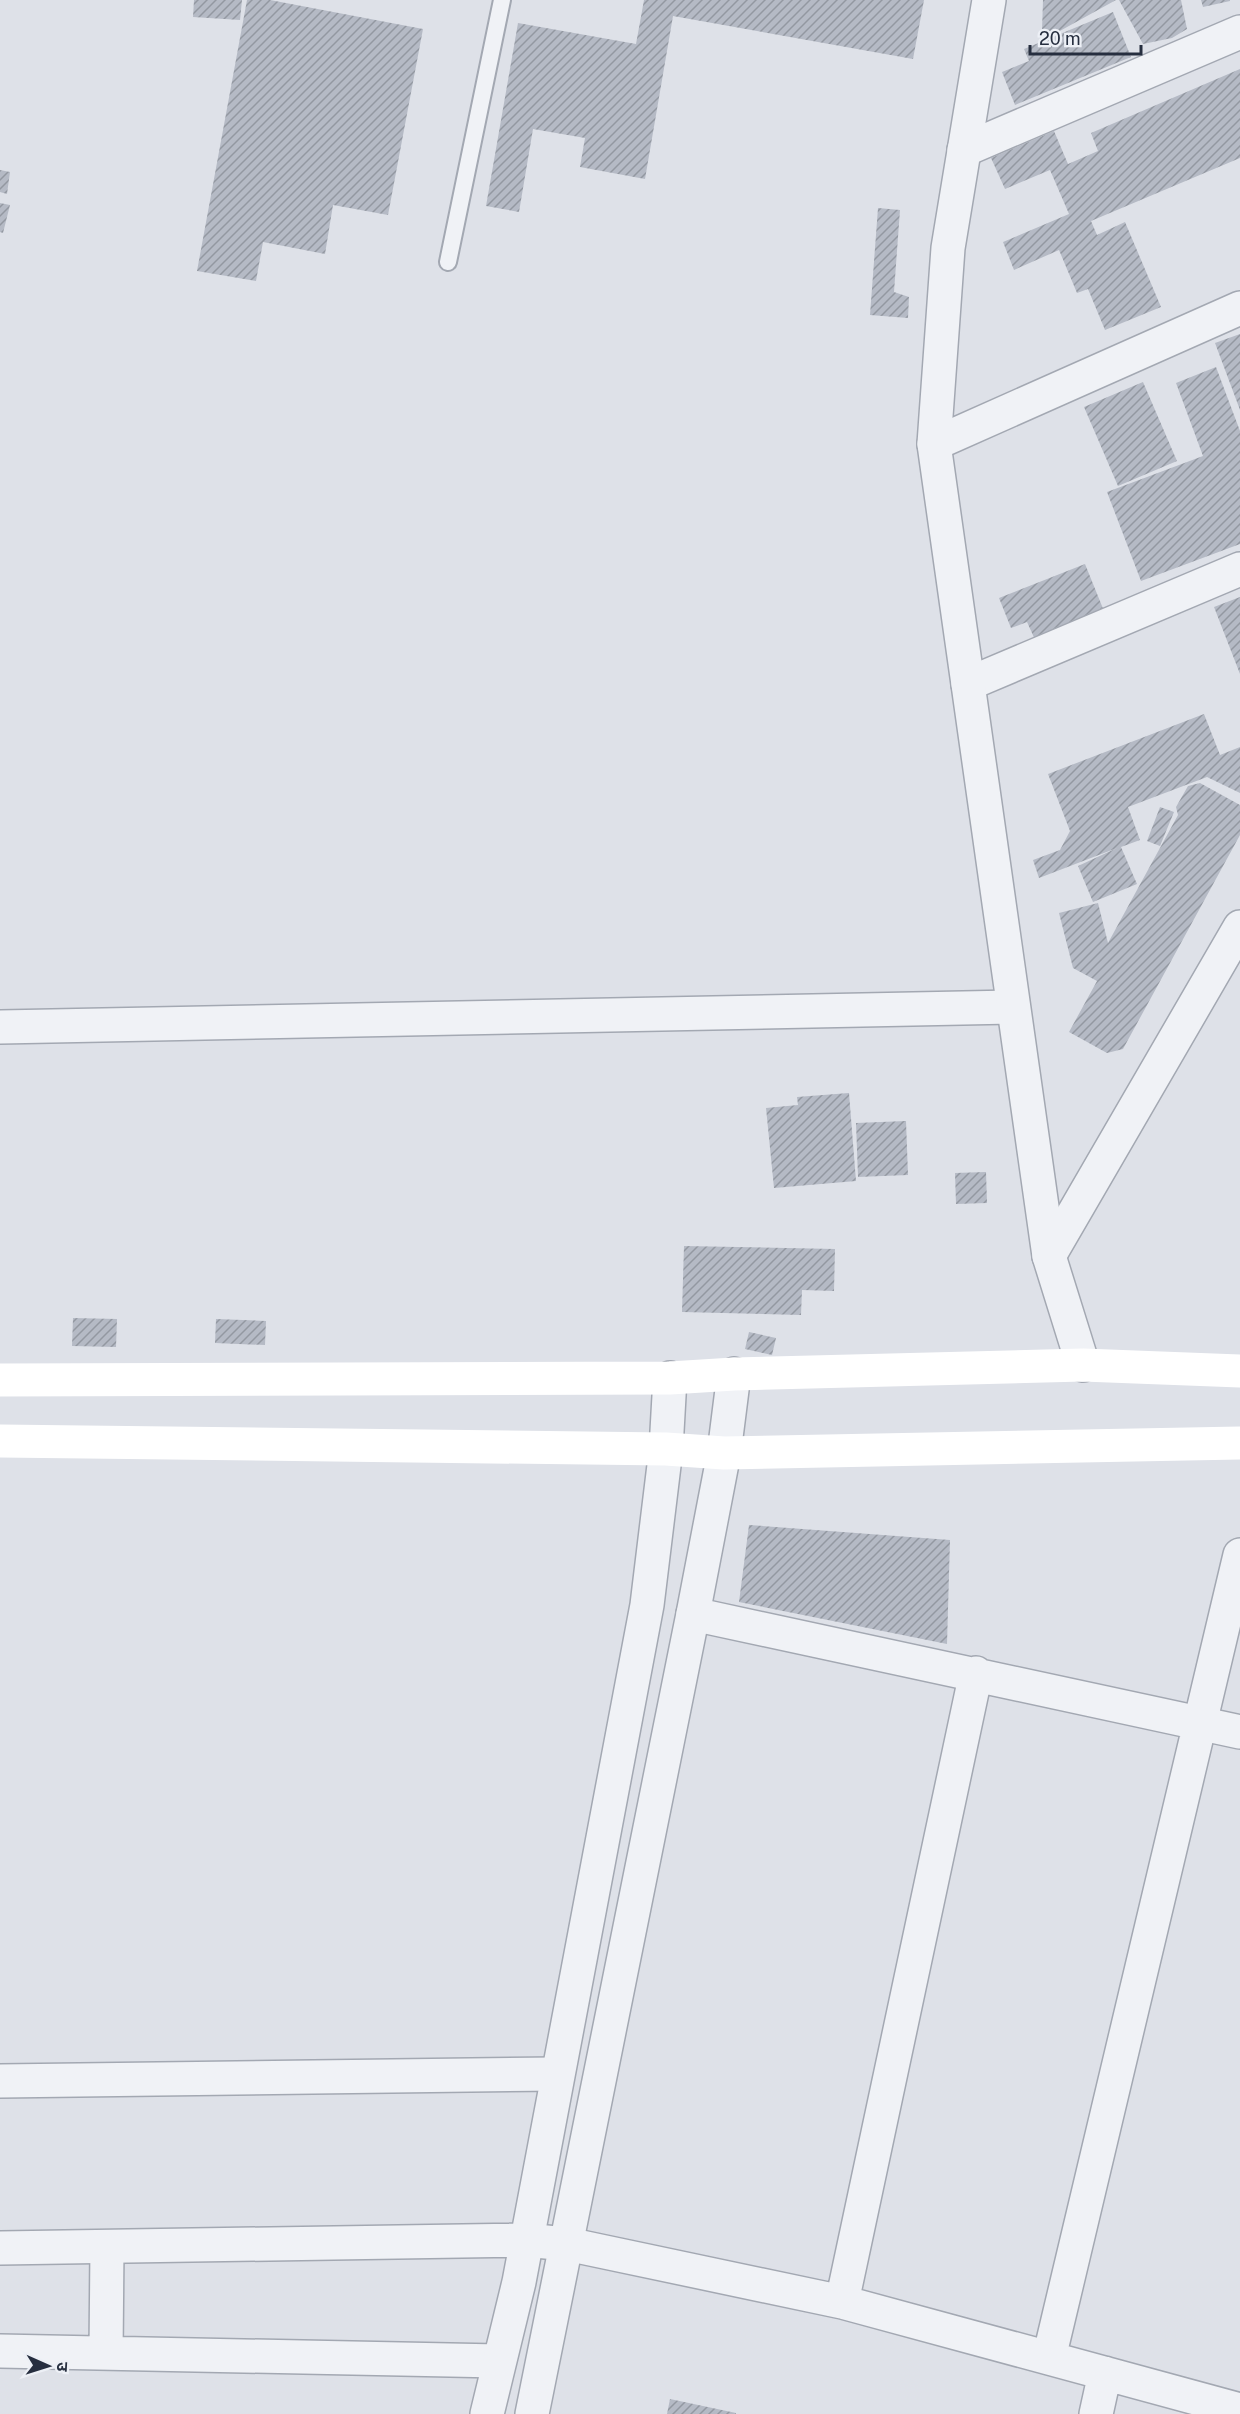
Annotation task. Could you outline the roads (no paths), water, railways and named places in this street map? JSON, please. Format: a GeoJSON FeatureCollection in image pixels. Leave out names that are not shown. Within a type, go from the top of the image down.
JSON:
{"type":"FeatureCollection","features":[{"type":"Feature","properties":{"kind":"main road"},"geometry":{"type":"LineString","coordinates":[[0,1380],[670,1378],[734,1374],[1083,1365],[1240,1371]]}},
{"type":"Feature","properties":{"kind":"main road"},"geometry":{"type":"LineString","coordinates":[[0,1441],[666,1449],[724,1452],[1240,1443]]}},
{"type":"Feature","properties":{"kind":"street"},"geometry":{"type":"LineString","coordinates":[[989,0],[948,248],[934,444],[1049,1256],[1083,1365]]}},
{"type":"Feature","properties":{"kind":"street"},"geometry":{"type":"LineString","coordinates":[[964,150],[1240,32]]}},
{"type":"Feature","properties":{"kind":"street"},"geometry":{"type":"LineString","coordinates":[[934,444],[1240,308]]}},
{"type":"Feature","properties":{"kind":"street"},"geometry":{"type":"LineString","coordinates":[[968,684],[1240,569]]}},
{"type":"Feature","properties":{"kind":"street"},"geometry":{"type":"LineString","coordinates":[[1049,1256],[1227,964],[1240,927]]}},
{"type":"Feature","properties":{"kind":"street"},"geometry":{"type":"LineString","coordinates":[[0,1027],[1013,1007]]}},
{"type":"Feature","properties":{"kind":"street"},"geometry":{"type":"LineString","coordinates":[[532,2414],[693,1614],[724,1452],[734,1374]]}},
{"type":"Feature","properties":{"kind":"street"},"geometry":{"type":"LineString","coordinates":[[487,2414],[519,2282],[525,2240],[647,1605],[666,1449],[670,1378]]}},
{"type":"Feature","properties":{"kind":"street"},"geometry":{"type":"LineString","coordinates":[[1049,2358],[1240,1555]]}},
{"type":"Feature","properties":{"kind":"street"},"geometry":{"type":"LineString","coordinates":[[693,1614],[1199,1721],[1240,1732]]}},
{"type":"Feature","properties":{"kind":"street"},"geometry":{"type":"LineString","coordinates":[[842,2302],[976,1673]]}},
{"type":"Feature","properties":{"kind":"street"},"geometry":{"type":"LineString","coordinates":[[0,2081],[557,2074]]}},
{"type":"Feature","properties":{"kind":"street"},"geometry":{"type":"LineString","coordinates":[[0,2248],[525,2240],[567,2244],[842,2302],[1240,2410]]}},
{"type":"Feature","properties":{"kind":"street"},"geometry":{"type":"LineString","coordinates":[[106,2353],[107,2248]]}},
{"type":"Feature","properties":{"kind":"street"},"geometry":{"type":"LineString","coordinates":[[0,2351],[499,2361]]}},
{"type":"Feature","properties":{"kind":"street"},"geometry":{"type":"LineString","coordinates":[[1096,2414],[1105,2373]]}},
{"type":"Feature","properties":{"kind":"lane"},"geometry":{"type":"LineString","coordinates":[[448,262],[502,0]]}}]}
